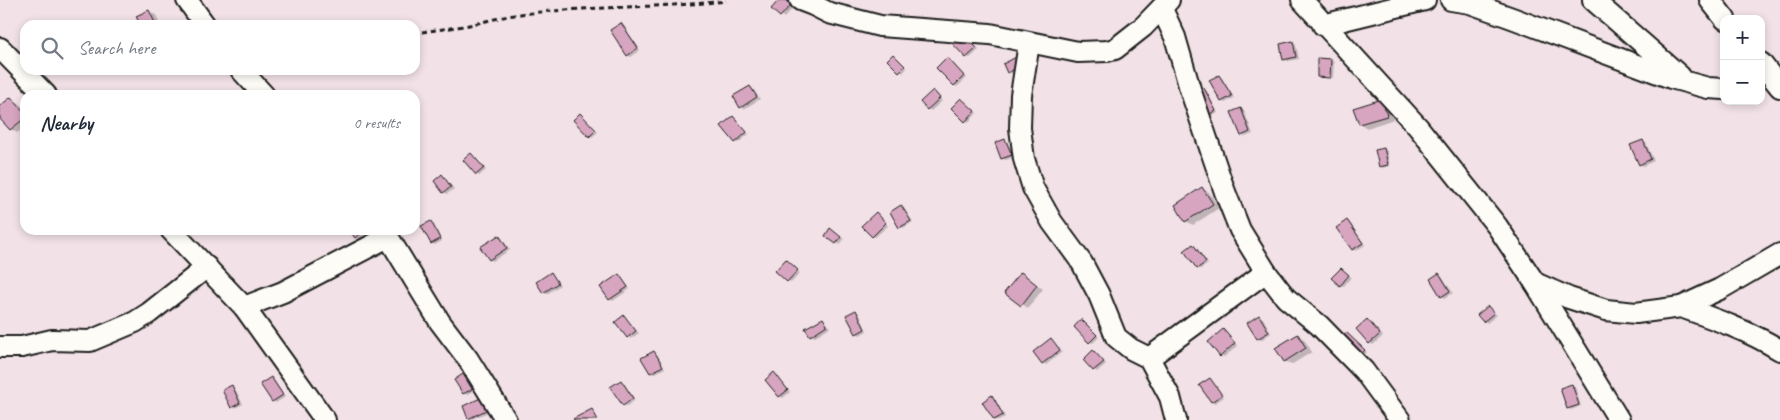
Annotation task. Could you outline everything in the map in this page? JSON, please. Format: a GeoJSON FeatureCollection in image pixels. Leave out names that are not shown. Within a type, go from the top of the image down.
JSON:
{"type":"FeatureCollection","features":[{"type":"Feature","properties":{"kind":"street"},"geometry":{"type":"LineString","coordinates":[[187,0],[202,20]]}},
{"type":"Feature","properties":{"kind":"street"},"geometry":{"type":"LineString","coordinates":[[800,0],[829,14],[874,25],[990,34],[1078,52],[1107,51],[1123,44],[1165,4],[1190,89],[1240,230],[1266,272],[1286,298],[1319,326],[1364,371],[1400,420]]}},
{"type":"Feature","properties":{"kind":"street"},"geometry":{"type":"LineString","coordinates":[[1302,0],[1418,127],[1497,226],[1535,283],[1612,418]]}},
{"type":"Feature","properties":{"kind":"street"},"geometry":{"type":"LineString","coordinates":[[1323,25],[1425,0]]}},
{"type":"Feature","properties":{"kind":"street"},"geometry":{"type":"LineString","coordinates":[[1451,0],[1478,6],[1686,82],[1708,88],[1720,89]]}},
{"type":"Feature","properties":{"kind":"street"},"geometry":{"type":"LineString","coordinates":[[1593,0],[1686,82]]}},
{"type":"Feature","properties":{"kind":"street"},"geometry":{"type":"LineString","coordinates":[[1710,0],[1722,15]]}},
{"type":"Feature","properties":{"kind":"street"},"geometry":{"type":"LineString","coordinates":[[1029,43],[1021,95],[1020,128],[1024,159],[1033,188],[1052,222],[1082,263],[1099,295],[1116,337],[1131,349],[1149,358],[1170,397],[1176,420]]}},
{"type":"Feature","properties":{"kind":"street"},"geometry":{"type":"LineString","coordinates":[[0,48],[20,68]]}},
{"type":"Feature","properties":{"kind":"street"},"geometry":{"type":"LineString","coordinates":[[1765,68],[1780,87]]}},
{"type":"Feature","properties":{"kind":"street"},"geometry":{"type":"LineString","coordinates":[[26,75],[41,90]]}},
{"type":"Feature","properties":{"kind":"street"},"geometry":{"type":"LineString","coordinates":[[246,75],[259,90]]}},
{"type":"Feature","properties":{"kind":"street"},"geometry":{"type":"LineString","coordinates":[[1765,91],[1780,92]]}},
{"type":"Feature","properties":{"kind":"street"},"geometry":{"type":"LineString","coordinates":[[176,235],[244,307],[325,420]]}},
{"type":"Feature","properties":{"kind":"street"},"geometry":{"type":"LineString","coordinates":[[244,307],[284,292],[383,235]]}},
{"type":"Feature","properties":{"kind":"street"},"geometry":{"type":"LineString","coordinates":[[387,235],[440,322],[468,359],[504,419]]}},
{"type":"Feature","properties":{"kind":"street"},"geometry":{"type":"LineString","coordinates":[[1535,283],[1569,298],[1606,310],[1636,313],[1681,307],[1720,289],[1780,254]]}},
{"type":"Feature","properties":{"kind":"street"},"geometry":{"type":"LineString","coordinates":[[0,347],[22,347],[52,340],[90,341],[135,322],[207,267]]}},
{"type":"Feature","properties":{"kind":"street"},"geometry":{"type":"LineString","coordinates":[[1149,358],[1266,272]]}},
{"type":"Feature","properties":{"kind":"street"},"geometry":{"type":"LineString","coordinates":[[1681,307],[1733,326],[1780,350]]}},
{"type":"Feature","properties":{"kind":"path"},"geometry":{"type":"LineString","coordinates":[[422,32],[482,23],[504,16],[530,13],[726,1]]}},
{"type":"Feature","properties":{"kind":"building"},"geometry":{"type":"Polygon","coordinates":[[[779,0],[786,0],[791,5],[780,17],[771,9],[779,0]]]}},
{"type":"Feature","properties":{"kind":"building"},"geometry":{"type":"Polygon","coordinates":[[[149,10],[154,20],[138,20],[136,16],[149,10]]]}},
{"type":"Feature","properties":{"kind":"building"},"geometry":{"type":"Polygon","coordinates":[[[621,23],[638,48],[627,56],[610,30],[621,23]]]}},
{"type":"Feature","properties":{"kind":"building"},"geometry":{"type":"Polygon","coordinates":[[[960,31],[977,48],[966,58],[950,41],[960,31]]]}},
{"type":"Feature","properties":{"kind":"building"},"geometry":{"type":"Polygon","coordinates":[[[1293,41],[1296,57],[1283,60],[1280,44],[1293,41]]]}},
{"type":"Feature","properties":{"kind":"building"},"geometry":{"type":"Polygon","coordinates":[[[893,54],[905,66],[899,72],[887,60],[893,54]]]}},
{"type":"Feature","properties":{"kind":"building"},"geometry":{"type":"Polygon","coordinates":[[[1020,55],[1025,64],[1007,73],[1003,64],[1020,55]]]}},
{"type":"Feature","properties":{"kind":"building"},"geometry":{"type":"Polygon","coordinates":[[[947,57],[964,76],[954,86],[936,68],[947,57]]]}},
{"type":"Feature","properties":{"kind":"building"},"geometry":{"type":"Polygon","coordinates":[[[1317,58],[1331,59],[1330,78],[1317,77],[1317,58]]]}},
{"type":"Feature","properties":{"kind":"building"},"geometry":{"type":"Polygon","coordinates":[[[1219,75],[1232,96],[1221,102],[1209,80],[1219,75]]]}},
{"type":"Feature","properties":{"kind":"building"},"geometry":{"type":"Polygon","coordinates":[[[750,86],[757,97],[740,108],[733,96],[750,86]]]}},
{"type":"Feature","properties":{"kind":"building"},"geometry":{"type":"Polygon","coordinates":[[[1204,88],[1216,111],[1204,117],[1192,94],[1204,88]]]}},
{"type":"Feature","properties":{"kind":"building"},"geometry":{"type":"Polygon","coordinates":[[[933,90],[940,98],[927,110],[920,102],[933,90]]]}},
{"type":"Feature","properties":{"kind":"building"},"geometry":{"type":"Polygon","coordinates":[[[11,97],[20,107],[20,122],[10,130],[0,119],[0,106],[11,97]]]}},
{"type":"Feature","properties":{"kind":"building"},"geometry":{"type":"Polygon","coordinates":[[[961,98],[975,111],[965,122],[951,108],[961,98]]]}},
{"type":"Feature","properties":{"kind":"building"},"geometry":{"type":"Polygon","coordinates":[[[1382,99],[1387,116],[1359,124],[1353,108],[1382,99]]]}},
{"type":"Feature","properties":{"kind":"building"},"geometry":{"type":"Polygon","coordinates":[[[1241,108],[1250,132],[1241,136],[1231,112],[1241,108]]]}},
{"type":"Feature","properties":{"kind":"building"},"geometry":{"type":"Polygon","coordinates":[[[580,113],[596,130],[589,137],[573,120],[580,113]]]}},
{"type":"Feature","properties":{"kind":"building"},"geometry":{"type":"Polygon","coordinates":[[[733,116],[747,132],[735,143],[721,126],[733,116]]]}},
{"type":"Feature","properties":{"kind":"building"},"geometry":{"type":"Polygon","coordinates":[[[1005,139],[1012,155],[1001,159],[995,143],[1005,139]]]}},
{"type":"Feature","properties":{"kind":"building"},"geometry":{"type":"Polygon","coordinates":[[[1643,140],[1651,159],[1639,165],[1630,145],[1643,140]]]}},
{"type":"Feature","properties":{"kind":"building"},"geometry":{"type":"Polygon","coordinates":[[[1384,148],[1388,165],[1379,167],[1375,150],[1384,148]]]}},
{"type":"Feature","properties":{"kind":"building"},"geometry":{"type":"Polygon","coordinates":[[[471,153],[484,168],[476,175],[463,160],[471,153]]]}},
{"type":"Feature","properties":{"kind":"building"},"geometry":{"type":"Polygon","coordinates":[[[442,174],[451,187],[443,193],[434,181],[442,174]]]}},
{"type":"Feature","properties":{"kind":"building"},"geometry":{"type":"Polygon","coordinates":[[[1202,187],[1213,204],[1185,222],[1175,205],[1202,187]]]}},
{"type":"Feature","properties":{"kind":"building"},"geometry":{"type":"Polygon","coordinates":[[[901,205],[911,221],[899,228],[890,212],[901,205]]]}},
{"type":"Feature","properties":{"kind":"building"},"geometry":{"type":"Polygon","coordinates":[[[876,212],[886,223],[872,237],[861,226],[876,212]]]}},
{"type":"Feature","properties":{"kind":"building"},"geometry":{"type":"Polygon","coordinates":[[[1347,220],[1363,243],[1352,250],[1336,228],[1347,220]]]}},
{"type":"Feature","properties":{"kind":"building"},"geometry":{"type":"Polygon","coordinates":[[[431,221],[440,239],[431,244],[421,226],[431,221]]]}},
{"type":"Feature","properties":{"kind":"building"},"geometry":{"type":"Polygon","coordinates":[[[830,228],[841,237],[836,244],[825,236],[830,228]]]}},
{"type":"Feature","properties":{"kind":"building"},"geometry":{"type":"Polygon","coordinates":[[[499,235],[507,248],[489,260],[480,247],[499,235]]]}},
{"type":"Feature","properties":{"kind":"building"},"geometry":{"type":"Polygon","coordinates":[[[1193,244],[1206,262],[1197,269],[1184,251],[1193,244]]]}},
{"type":"Feature","properties":{"kind":"building"},"geometry":{"type":"Polygon","coordinates":[[[786,259],[798,270],[787,282],[775,271],[786,259]]]}},
{"type":"Feature","properties":{"kind":"building"},"geometry":{"type":"Polygon","coordinates":[[[1341,268],[1349,275],[1340,286],[1331,278],[1341,268]]]}},
{"type":"Feature","properties":{"kind":"building"},"geometry":{"type":"Polygon","coordinates":[[[551,272],[558,283],[543,293],[536,282],[551,272]]]}},
{"type":"Feature","properties":{"kind":"building"},"geometry":{"type":"Polygon","coordinates":[[[1021,272],[1037,285],[1021,306],[1004,293],[1021,272]]]}},
{"type":"Feature","properties":{"kind":"building"},"geometry":{"type":"Polygon","coordinates":[[[1439,273],[1450,291],[1441,297],[1430,279],[1439,273]]]}},
{"type":"Feature","properties":{"kind":"building"},"geometry":{"type":"Polygon","coordinates":[[[619,274],[628,287],[609,300],[600,287],[619,274]]]}},
{"type":"Feature","properties":{"kind":"building"},"geometry":{"type":"Polygon","coordinates":[[[1488,306],[1494,313],[1483,322],[1477,315],[1488,306]]]}},
{"type":"Feature","properties":{"kind":"building"},"geometry":{"type":"Polygon","coordinates":[[[856,310],[865,329],[856,334],[846,315],[856,310]]]}},
{"type":"Feature","properties":{"kind":"building"},"geometry":{"type":"Polygon","coordinates":[[[624,315],[636,331],[627,338],[615,322],[624,315]]]}},
{"type":"Feature","properties":{"kind":"building"},"geometry":{"type":"Polygon","coordinates":[[[1259,315],[1269,332],[1257,339],[1247,323],[1259,315]]]}},
{"type":"Feature","properties":{"kind":"building"},"geometry":{"type":"Polygon","coordinates":[[[823,318],[827,325],[810,336],[805,328],[823,318]]]}},
{"type":"Feature","properties":{"kind":"building"},"geometry":{"type":"Polygon","coordinates":[[[1081,319],[1097,335],[1089,343],[1074,327],[1081,319]]]}},
{"type":"Feature","properties":{"kind":"building"},"geometry":{"type":"Polygon","coordinates":[[[1367,319],[1380,334],[1369,344],[1356,329],[1367,319]]]}},
{"type":"Feature","properties":{"kind":"building"},"geometry":{"type":"Polygon","coordinates":[[[1223,329],[1235,343],[1220,357],[1208,342],[1223,329]]]}},
{"type":"Feature","properties":{"kind":"building"},"geometry":{"type":"Polygon","coordinates":[[[1346,332],[1365,350],[1357,359],[1338,342],[1346,332]]]}},
{"type":"Feature","properties":{"kind":"building"},"geometry":{"type":"Polygon","coordinates":[[[1298,334],[1306,348],[1284,362],[1275,348],[1298,334]]]}},
{"type":"Feature","properties":{"kind":"building"},"geometry":{"type":"Polygon","coordinates":[[[1051,338],[1060,350],[1042,364],[1033,352],[1051,338]]]}},
{"type":"Feature","properties":{"kind":"building"},"geometry":{"type":"Polygon","coordinates":[[[1093,350],[1104,362],[1093,371],[1083,360],[1093,350]]]}},
{"type":"Feature","properties":{"kind":"building"},"geometry":{"type":"Polygon","coordinates":[[[654,351],[663,366],[650,373],[641,358],[654,351]]]}},
{"type":"Feature","properties":{"kind":"building"},"geometry":{"type":"Polygon","coordinates":[[[774,372],[788,390],[779,397],[765,380],[774,372]]]}},
{"type":"Feature","properties":{"kind":"building"},"geometry":{"type":"Polygon","coordinates":[[[463,374],[472,389],[463,394],[454,380],[463,374]]]}},
{"type":"Feature","properties":{"kind":"building"},"geometry":{"type":"Polygon","coordinates":[[[271,377],[283,395],[272,402],[260,384],[271,377]]]}},
{"type":"Feature","properties":{"kind":"building"},"geometry":{"type":"Polygon","coordinates":[[[1210,378],[1222,395],[1211,402],[1199,385],[1210,378]]]}},
{"type":"Feature","properties":{"kind":"building"},"geometry":{"type":"Polygon","coordinates":[[[621,380],[633,398],[623,406],[610,387],[621,380]]]}},
{"type":"Feature","properties":{"kind":"building"},"geometry":{"type":"Polygon","coordinates":[[[1572,384],[1579,405],[1567,409],[1560,388],[1572,384]]]}},
{"type":"Feature","properties":{"kind":"building"},"geometry":{"type":"Polygon","coordinates":[[[232,385],[240,403],[231,408],[222,390],[232,385]]]}},
{"type":"Feature","properties":{"kind":"building"},"geometry":{"type":"Polygon","coordinates":[[[992,395],[1003,415],[994,420],[982,402],[992,395]]]}},
{"type":"Feature","properties":{"kind":"building"},"geometry":{"type":"Polygon","coordinates":[[[485,396],[490,408],[468,419],[463,406],[485,396]]]}},
{"type":"Feature","properties":{"kind":"building"},"geometry":{"type":"Polygon","coordinates":[[[592,409],[598,420],[573,419],[592,409]]]}}]}
